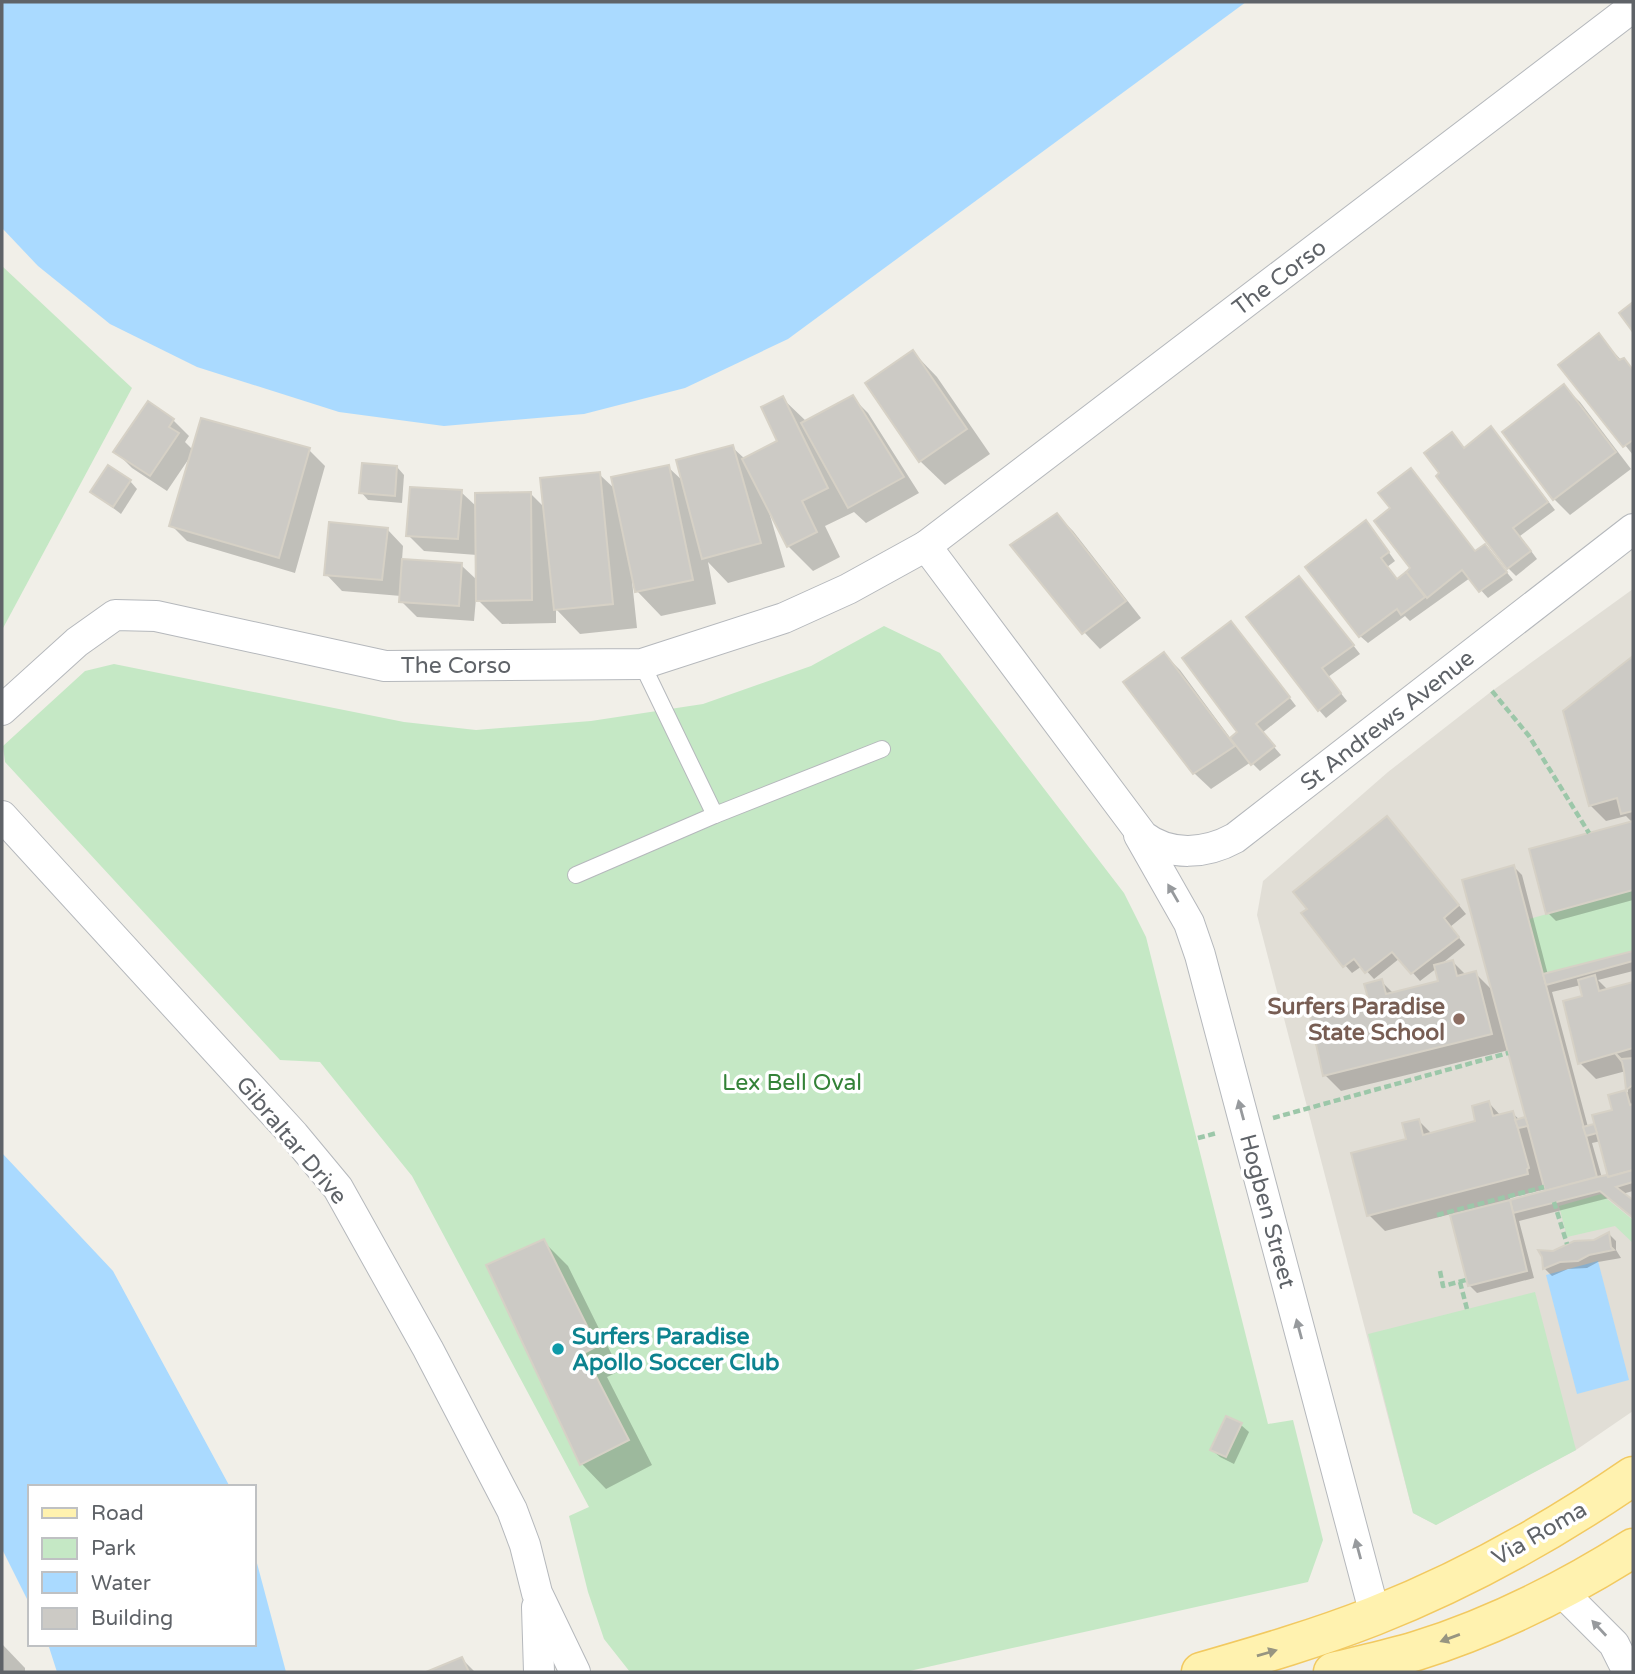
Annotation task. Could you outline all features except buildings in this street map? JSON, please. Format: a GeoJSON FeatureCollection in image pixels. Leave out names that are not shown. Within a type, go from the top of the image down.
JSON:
{"type":"FeatureCollection","features":[{"type":"Feature","properties":{"kind":"main road","name":"Via Roma"},"geometry":{"type":"LineString","coordinates":[[1201,1672],[1283,1648],[1375,1615],[1442,1586],[1527,1542],[1633,1476]]}},
{"type":"Feature","properties":{"kind":"main road"},"geometry":{"type":"LineString","coordinates":[[1333,1672],[1416,1651],[1514,1614],[1561,1591],[1633,1548]]}},
{"type":"Feature","properties":{"kind":"street","name":"The Corso"},"geometry":{"type":"LineString","coordinates":[[2,710],[77,642],[115,615],[156,616],[385,666],[642,664],[784,618],[848,589],[926,546],[1633,8]]}},
{"type":"Feature","properties":{"kind":"street","name":"St Andrews Avenue"},"geometry":{"type":"LineString","coordinates":[[1130,820],[1150,841],[1162,848],[1180,851],[1206,850],[1235,838],[1633,529]]}},
{"type":"Feature","properties":{"kind":"street"},"geometry":{"type":"LineString","coordinates":[[926,546],[1130,820]]}},
{"type":"Feature","properties":{"kind":"street","name":"Gibraltar Drive"},"geometry":{"type":"LineString","coordinates":[[2,816],[294,1135],[338,1188],[428,1349],[512,1510],[525,1545],[537,1593],[575,1672]]}},
{"type":"Feature","properties":{"kind":"street","name":"Hogben Street"},"geometry":{"type":"LineString","coordinates":[[1130,820],[1189,923],[1200,955],[1375,1615]]}},
{"type":"Feature","properties":{"kind":"street"},"geometry":{"type":"LineString","coordinates":[[1561,1591],[1614,1644],[1628,1672]]}},
{"type":"Feature","properties":{"kind":"street","name":"Gibraltar Drive"},"geometry":{"type":"LineString","coordinates":[[537,1593],[539,1672]]}},
{"type":"Feature","properties":{"kind":"lane"},"geometry":{"type":"LineString","coordinates":[[642,664],[715,815]]}},
{"type":"Feature","properties":{"kind":"lane"},"geometry":{"type":"LineString","coordinates":[[576,875],[715,815],[882,749]]}},
{"type":"Feature","properties":{"kind":"path"},"geometry":{"type":"LineString","coordinates":[[1492,691],[1529,736],[1589,832]]}},
{"type":"Feature","properties":{"kind":"path"},"geometry":{"type":"LineString","coordinates":[[1198,1138],[1508,1054]]}},
{"type":"Feature","properties":{"kind":"path"},"geometry":{"type":"LineString","coordinates":[[1437,1215],[1544,1187]]}},
{"type":"Feature","properties":{"kind":"path"},"geometry":{"type":"LineString","coordinates":[[1554,1202],[1567,1244]]}},
{"type":"Feature","properties":{"kind":"path"},"geometry":{"type":"LineString","coordinates":[[1440,1271],[1443,1286],[1463,1281],[1467,1309]]}},
{"type":"Feature","properties":{"kind":"shaded area","name":"Surfers Paradise State School"},"geometry":{"type":"Polygon","coordinates":[[[1633,589],[1633,1411],[1576,1450],[1436,1525],[1413,1513],[1257,915],[1263,881],[1388,772],[1492,691],[1633,589]]]}},
{"type":"Feature","properties":{"kind":"green space"},"geometry":{"type":"Polygon","coordinates":[[[2,266],[132,388],[2,630],[2,266]]]}},
{"type":"Feature","properties":{"kind":"green space","name":"Lex Bell Oval"},"geometry":{"type":"Polygon","coordinates":[[[884,626],[940,653],[1124,893],[1146,937],[1268,1424],[1293,1420],[1323,1540],[1308,1582],[905,1672],[630,1672],[604,1639],[588,1592],[569,1516],[589,1507],[412,1176],[320,1062],[280,1060],[5,762],[3,746],[85,671],[114,664],[404,722],[476,730],[591,721],[703,704],[811,666],[884,626]]]}},
{"type":"Feature","properties":{"kind":"green space"},"geometry":{"type":"Polygon","coordinates":[[[1633,890],[1633,951],[1543,974],[1529,919],[1633,890]]]}},
{"type":"Feature","properties":{"kind":"green space"},"geometry":{"type":"Polygon","coordinates":[[[1601,1194],[1633,1220],[1633,1243],[1615,1226],[1567,1237],[1559,1206],[1601,1194]]]}},
{"type":"Feature","properties":{"kind":"green space"},"geometry":{"type":"Polygon","coordinates":[[[1535,1292],[1576,1450],[1436,1525],[1413,1513],[1368,1334],[1535,1292]]]}},
{"type":"Feature","properties":{"kind":"water"},"geometry":{"type":"Polygon","coordinates":[[[2,2],[1246,2],[788,339],[685,388],[584,414],[444,426],[339,412],[197,367],[110,324],[38,266],[2,228],[2,2]]]}},
{"type":"Feature","properties":{"kind":"water"},"geometry":{"type":"Polygon","coordinates":[[[2,1153],[113,1271],[229,1485],[28,1485],[28,1601],[2,1549],[2,1153]]]}},
{"type":"Feature","properties":{"kind":"water"},"geometry":{"type":"Polygon","coordinates":[[[1598,1261],[1629,1380],[1577,1394],[1546,1275],[1598,1261]]]}},
{"type":"Feature","properties":{"kind":"water"},"geometry":{"type":"Polygon","coordinates":[[[256,1560],[286,1672],[57,1672],[49,1646],[256,1646],[256,1560]]]}},
{"type":"Feature","properties":{"kind":"place","name":"Surfers Paradise State School"},"geometry":{"type":"Point","coordinates":[1459,1019]}},
{"type":"Feature","properties":{"kind":"place","name":"Surfers Paradise Apollo Soccer Club"},"geometry":{"type":"Point","coordinates":[558,1349]}}]}
